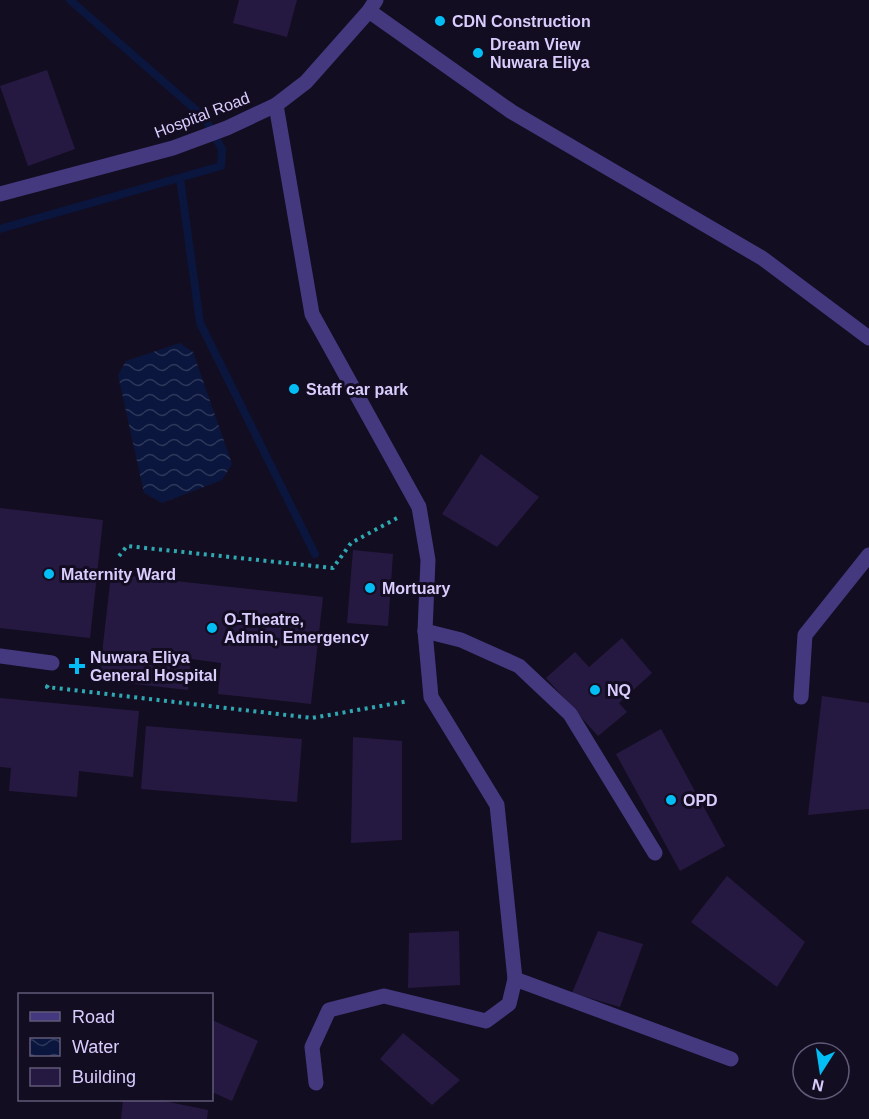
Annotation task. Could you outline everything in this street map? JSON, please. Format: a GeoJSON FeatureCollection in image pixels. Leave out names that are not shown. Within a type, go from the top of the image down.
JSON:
{"type":"FeatureCollection","features":[{"type":"Feature","properties":{"kind":"street","name":"Hospital Road"},"geometry":{"type":"LineString","coordinates":[[0,194],[173,148],[227,128],[276,105],[306,82],[373,5]]}},
{"type":"Feature","properties":{"kind":"street"},"geometry":{"type":"LineString","coordinates":[[373,5],[512,112],[762,258],[869,338]]}},
{"type":"Feature","properties":{"kind":"street"},"geometry":{"type":"LineString","coordinates":[[276,105],[312,314],[419,507],[428,560],[425,631],[431,697],[497,805],[515,979],[509,1004],[486,1021],[384,996],[328,1010],[312,1047],[316,1083]]}},
{"type":"Feature","properties":{"kind":"street"},"geometry":{"type":"LineString","coordinates":[[801,698],[805,635],[869,555]]}},
{"type":"Feature","properties":{"kind":"street"},"geometry":{"type":"LineString","coordinates":[[425,631],[461,640],[519,666],[570,714],[655,854]]}},
{"type":"Feature","properties":{"kind":"street"},"geometry":{"type":"LineString","coordinates":[[0,656],[52,663]]}},
{"type":"Feature","properties":{"kind":"street"},"geometry":{"type":"LineString","coordinates":[[515,979],[731,1059]]}},
{"type":"Feature","properties":{"kind":"path"},"geometry":{"type":"LineString","coordinates":[[119,556],[127,546],[333,568],[351,543],[419,507]]}},
{"type":"Feature","properties":{"kind":"path"},"geometry":{"type":"LineString","coordinates":[[52,663],[47,687],[312,718],[431,697]]}},
{"type":"Feature","properties":{"kind":"water"},"geometry":{"type":"Polygon","coordinates":[[[180,343],[193,352],[232,464],[222,480],[162,503],[144,493],[118,375],[126,361],[180,343]]]}},
{"type":"Feature","properties":{"kind":"building"},"geometry":{"type":"Polygon","coordinates":[[[239,0],[297,0],[287,37],[233,23],[239,0]]]}},
{"type":"Feature","properties":{"kind":"building"},"geometry":{"type":"Polygon","coordinates":[[[47,70],[75,149],[28,166],[0,86],[47,70]]]}},
{"type":"Feature","properties":{"kind":"building"},"geometry":{"type":"Polygon","coordinates":[[[481,454],[539,497],[497,547],[442,514],[481,454]]]}},
{"type":"Feature","properties":{"kind":"building","name":"Maternity Ward"},"geometry":{"type":"Polygon","coordinates":[[[0,508],[103,520],[90,638],[0,628],[0,508]]]}},
{"type":"Feature","properties":{"kind":"building","name":"Mortuary"},"geometry":{"type":"Polygon","coordinates":[[[353,550],[393,554],[388,626],[347,623],[353,550]]]}},
{"type":"Feature","properties":{"kind":"building","name":"O-Theatre, Admin, Emergency"},"geometry":{"type":"Polygon","coordinates":[[[111,574],[323,597],[311,704],[218,694],[221,663],[191,659],[188,690],[99,680],[111,574]]]}},
{"type":"Feature","properties":{"kind":"building","name":"NQ"},"geometry":{"type":"Polygon","coordinates":[[[622,638],[652,673],[619,703],[627,712],[598,736],[546,678],[575,652],[589,667],[622,638]]]}},
{"type":"Feature","properties":{"kind":"building"},"geometry":{"type":"Polygon","coordinates":[[[822,696],[869,703],[869,809],[808,815],[822,696]]]}},
{"type":"Feature","properties":{"kind":"building"},"geometry":{"type":"Polygon","coordinates":[[[0,698],[139,711],[133,777],[79,771],[77,797],[9,791],[11,768],[0,767],[0,698]]]}},
{"type":"Feature","properties":{"kind":"building"},"geometry":{"type":"Polygon","coordinates":[[[146,726],[302,739],[297,802],[141,789],[146,726]]]}},
{"type":"Feature","properties":{"kind":"building","name":"OPD"},"geometry":{"type":"Polygon","coordinates":[[[661,729],[725,846],[680,871],[616,754],[661,729]]]}},
{"type":"Feature","properties":{"kind":"building"},"geometry":{"type":"Polygon","coordinates":[[[353,737],[402,741],[402,840],[351,843],[353,737]]]}},
{"type":"Feature","properties":{"kind":"building"},"geometry":{"type":"Polygon","coordinates":[[[727,876],[805,942],[777,987],[691,922],[727,876]]]}},
{"type":"Feature","properties":{"kind":"building"},"geometry":{"type":"Polygon","coordinates":[[[459,931],[460,985],[408,988],[409,933],[459,931]]]}},
{"type":"Feature","properties":{"kind":"building"},"geometry":{"type":"Polygon","coordinates":[[[598,931],[643,944],[620,1007],[572,993],[598,931]]]}},
{"type":"Feature","properties":{"kind":"building"},"geometry":{"type":"Polygon","coordinates":[[[213,1020],[258,1041],[232,1101],[213,1092],[213,1020]]]}},
{"type":"Feature","properties":{"kind":"building"},"geometry":{"type":"Polygon","coordinates":[[[403,1033],[460,1080],[432,1105],[380,1059],[403,1033]]]}},
{"type":"Feature","properties":{"kind":"building"},"geometry":{"type":"Polygon","coordinates":[[[123,1101],[164,1101],[208,1110],[207,1119],[121,1119],[123,1101]]]}},
{"type":"Feature","properties":{"kind":"waterway"},"geometry":{"type":"LineString","coordinates":[[0,229],[221,166],[222,149],[204,117],[70,0]]}},
{"type":"Feature","properties":{"kind":"waterway"},"geometry":{"type":"LineString","coordinates":[[180,178],[200,323],[315,554]]}},
{"type":"Feature","properties":{"kind":"place","name":"CDN Construction"},"geometry":{"type":"Point","coordinates":[440,21]}},
{"type":"Feature","properties":{"kind":"place","name":"Dream View Nuwara Eliya"},"geometry":{"type":"Point","coordinates":[478,53]}},
{"type":"Feature","properties":{"kind":"place","name":"Staff car park"},"geometry":{"type":"Point","coordinates":[294,389]}},
{"type":"Feature","properties":{"kind":"place","name":"Maternity Ward"},"geometry":{"type":"Point","coordinates":[49,574]}},
{"type":"Feature","properties":{"kind":"place","name":"Mortuary"},"geometry":{"type":"Point","coordinates":[370,588]}},
{"type":"Feature","properties":{"kind":"place","name":"O-Theatre, Admin, Emergency"},"geometry":{"type":"Point","coordinates":[212,628]}},
{"type":"Feature","properties":{"kind":"place","name":"Nuwara Eliya General Hospital"},"geometry":{"type":"Point","coordinates":[77,666]}},
{"type":"Feature","properties":{"kind":"place","name":"NQ"},"geometry":{"type":"Point","coordinates":[595,690]}},
{"type":"Feature","properties":{"kind":"place","name":"OPD"},"geometry":{"type":"Point","coordinates":[671,800]}}]}
